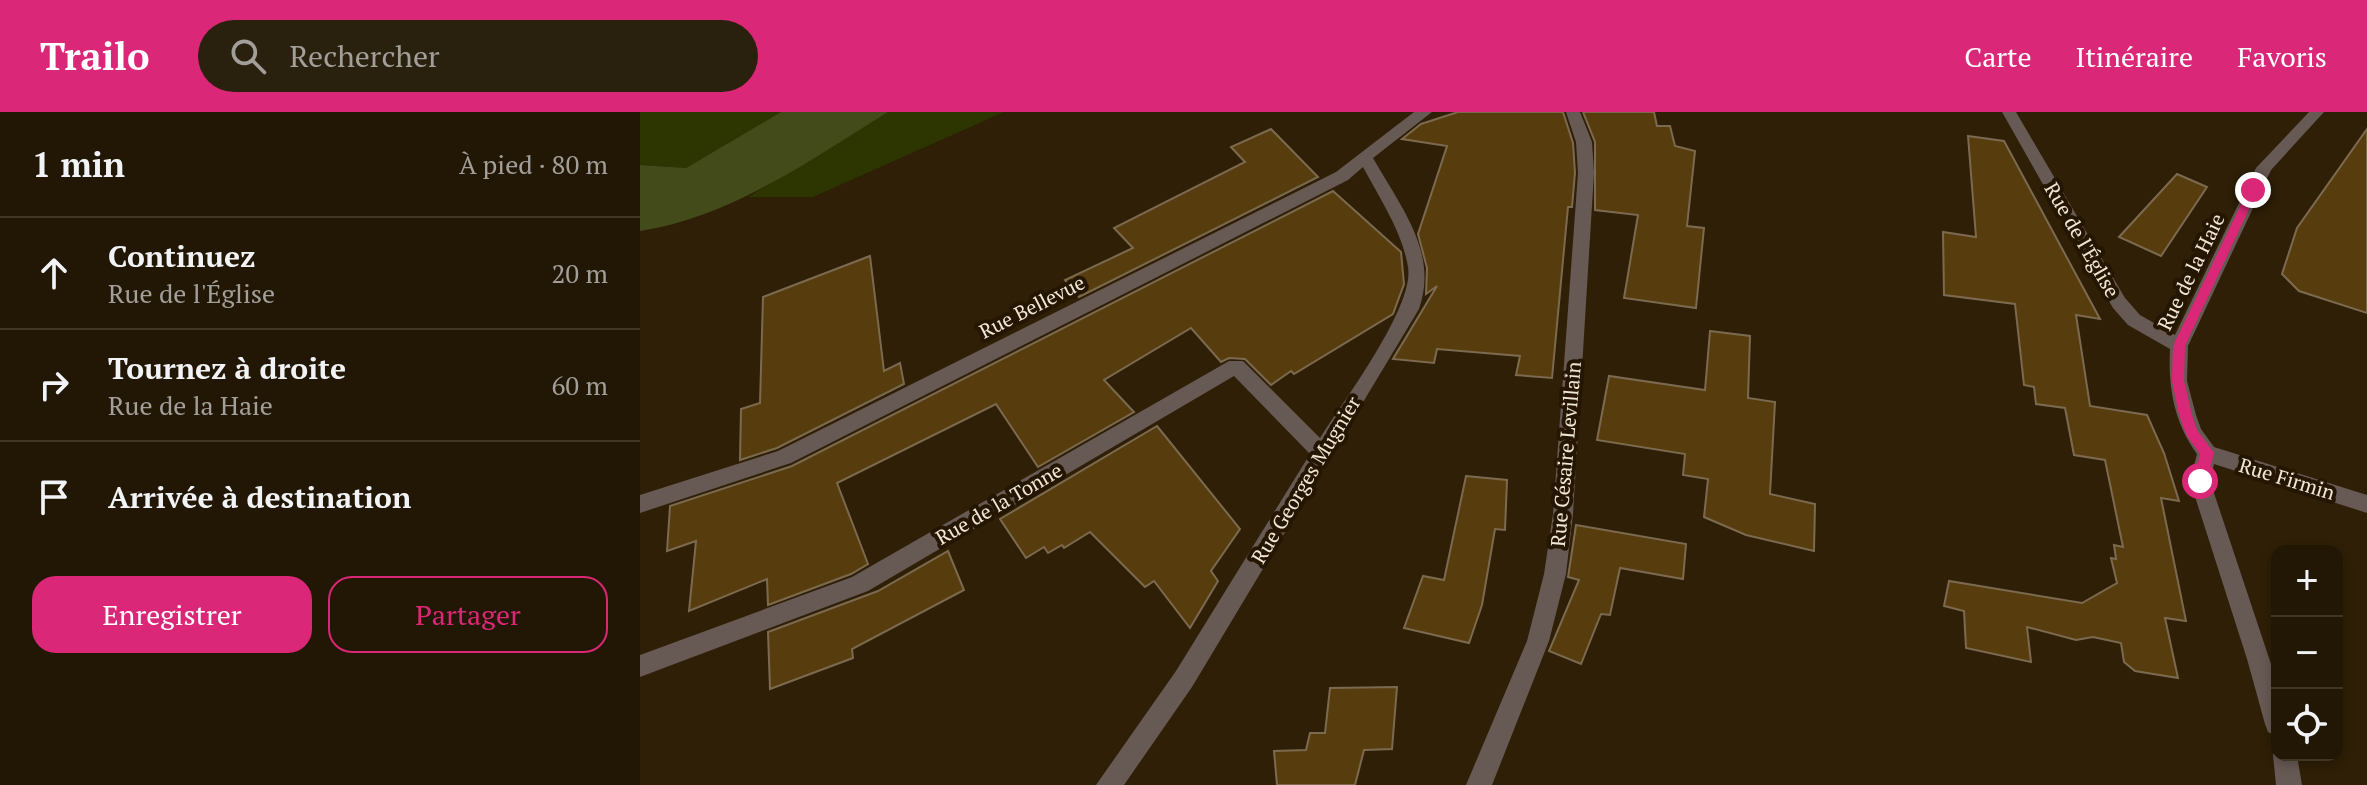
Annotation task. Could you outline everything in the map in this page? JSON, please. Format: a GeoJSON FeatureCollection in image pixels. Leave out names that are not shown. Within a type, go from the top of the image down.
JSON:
{"type":"FeatureCollection","features":[{"type":"Feature","properties":{"kind":"street","name":"Rue Bellevue"},"geometry":{"type":"LineString","coordinates":[[640,504],[784,457],[1342,176],[1424,112]]}},
{"type":"Feature","properties":{"kind":"street","name":"Rue Césaire Levillain"},"geometry":{"type":"LineString","coordinates":[[1479,785],[1538,641],[1557,559],[1563,514],[1586,173],[1584,142],[1573,112]]}},
{"type":"Feature","properties":{"kind":"street","name":"Rue de l'Église"},"geometry":{"type":"LineString","coordinates":[[2009,112],[2119,303],[2134,320],[2179,346]]}},
{"type":"Feature","properties":{"kind":"street","name":"Rue de la Haie"},"geometry":{"type":"LineString","coordinates":[[2207,453],[2192,432],[2178,381],[2179,346],[2264,168],[2317,112]]}},
{"type":"Feature","properties":{"kind":"street","name":"Rue Georges Mugnier"},"geometry":{"type":"LineString","coordinates":[[1109,785],[1184,679],[1410,309],[1417,288],[1418,268],[1411,246],[1366,159]]}},
{"type":"Feature","properties":{"kind":"street","name":"Rue de la Tonne"},"geometry":{"type":"LineString","coordinates":[[640,666],[860,584],[1236,366],[1322,453]]}},
{"type":"Feature","properties":{"kind":"street","name":"Rue Firmin"},"geometry":{"type":"LineString","coordinates":[[2207,453],[2367,504]]}},
{"type":"Feature","properties":{"kind":"street"},"geometry":{"type":"LineString","coordinates":[[2207,453],[2200,481],[2271,702]]}},
{"type":"Feature","properties":{"kind":"street"},"geometry":{"type":"LineString","coordinates":[[2286,761],[2289,785]]}},
{"type":"Feature","properties":{"kind":"green space"},"geometry":{"type":"Polygon","coordinates":[[[640,112],[781,112],[686,168],[640,165],[640,112]]]}},
{"type":"Feature","properties":{"kind":"green space"},"geometry":{"type":"Polygon","coordinates":[[[781,112],[888,112],[800,167],[738,200],[674,224],[640,231],[640,165],[686,168],[781,112]]]}},
{"type":"Feature","properties":{"kind":"green space"},"geometry":{"type":"Polygon","coordinates":[[[888,112],[1004,112],[813,197],[748,197],[888,112]]]}},
{"type":"Feature","properties":{"kind":"building"},"geometry":{"type":"Polygon","coordinates":[[[1458,112],[1563,112],[1573,143],[1575,173],[1572,207],[1568,207],[1552,378],[1516,375],[1520,356],[1437,349],[1434,363],[1393,359],[1437,286],[1426,294],[1427,268],[1418,234],[1447,146],[1402,139],[1421,124],[1458,112]]]}},
{"type":"Feature","properties":{"kind":"building"},"geometry":{"type":"Polygon","coordinates":[[[1583,112],[1654,112],[1657,126],[1670,126],[1675,146],[1695,151],[1687,226],[1704,228],[1696,308],[1624,298],[1638,215],[1595,210],[1595,142],[1583,112]]]}},
{"type":"Feature","properties":{"kind":"building"},"geometry":{"type":"Polygon","coordinates":[[[1271,129],[1318,177],[1079,297],[1065,280],[1133,248],[1114,228],[1245,162],[1231,147],[1271,129]]]}},
{"type":"Feature","properties":{"kind":"building"},"geometry":{"type":"Polygon","coordinates":[[[2367,129],[2367,313],[2299,291],[2282,274],[2297,228],[2367,129]]]}},
{"type":"Feature","properties":{"kind":"building"},"geometry":{"type":"Polygon","coordinates":[[[1968,136],[2004,141],[2100,319],[2076,315],[2090,406],[2147,415],[2164,453],[2179,501],[2161,498],[2186,621],[2165,618],[2178,678],[2135,671],[2124,662],[2121,643],[2093,637],[2076,640],[2027,627],[2031,662],[1966,648],[1964,611],[1944,606],[1949,581],[2082,603],[2117,583],[2111,558],[2116,559],[2114,545],[2123,547],[2105,460],[2074,455],[2065,408],[2036,404],[2034,387],[2024,385],[2015,304],[1944,295],[1943,232],[1976,237],[1968,136]]]}},
{"type":"Feature","properties":{"kind":"building"},"geometry":{"type":"Polygon","coordinates":[[[2177,174],[2207,187],[2161,256],[2119,237],[2177,174]]]}},
{"type":"Feature","properties":{"kind":"building"},"geometry":{"type":"Polygon","coordinates":[[[1333,191],[1401,252],[1404,284],[1393,314],[1271,385],[1245,359],[1229,358],[1221,362],[1191,328],[1104,380],[1134,412],[1038,467],[996,404],[837,483],[868,564],[851,574],[768,605],[767,579],[689,611],[696,541],[667,551],[670,506],[792,466],[1333,191]]]}},
{"type":"Feature","properties":{"kind":"building"},"geometry":{"type":"Polygon","coordinates":[[[870,256],[884,371],[900,363],[904,384],[777,448],[740,460],[741,409],[760,403],[763,297],[870,256]]]}},
{"type":"Feature","properties":{"kind":"building"},"geometry":{"type":"Polygon","coordinates":[[[1710,331],[1750,336],[1748,398],[1775,402],[1770,494],[1815,504],[1814,551],[1746,535],[1704,517],[1708,479],[1683,475],[1685,454],[1597,440],[1609,376],[1705,390],[1710,331]]]}},
{"type":"Feature","properties":{"kind":"building"},"geometry":{"type":"Polygon","coordinates":[[[1157,426],[1240,529],[1211,571],[1218,581],[1190,628],[1154,581],[1145,587],[1090,532],[1064,548],[1062,545],[1048,553],[1044,547],[1026,558],[1000,519],[1157,426]]]}},
{"type":"Feature","properties":{"kind":"building"},"geometry":{"type":"Polygon","coordinates":[[[1466,476],[1507,480],[1505,530],[1495,529],[1482,605],[1469,643],[1404,628],[1423,576],[1444,580],[1466,476]]]}},
{"type":"Feature","properties":{"kind":"building"},"geometry":{"type":"Polygon","coordinates":[[[1576,525],[1686,544],[1683,579],[1620,568],[1610,615],[1601,614],[1581,664],[1549,651],[1579,580],[1568,577],[1576,525]]]}},
{"type":"Feature","properties":{"kind":"building"},"geometry":{"type":"Polygon","coordinates":[[[948,551],[964,590],[852,649],[853,658],[770,689],[768,632],[878,591],[948,551]]]}},
{"type":"Feature","properties":{"kind":"building"},"geometry":{"type":"Polygon","coordinates":[[[1397,687],[1392,749],[1364,750],[1355,785],[1277,785],[1274,751],[1306,750],[1310,733],[1325,733],[1330,688],[1397,687]]]}},
{"type":"Feature","properties":{"kind":"route"},"geometry":{"type":"LineString","coordinates":[[2200,481],[2207,453],[2192,432],[2186,415],[2178,381],[2179,346],[2196,316],[2253,190]]}}]}
